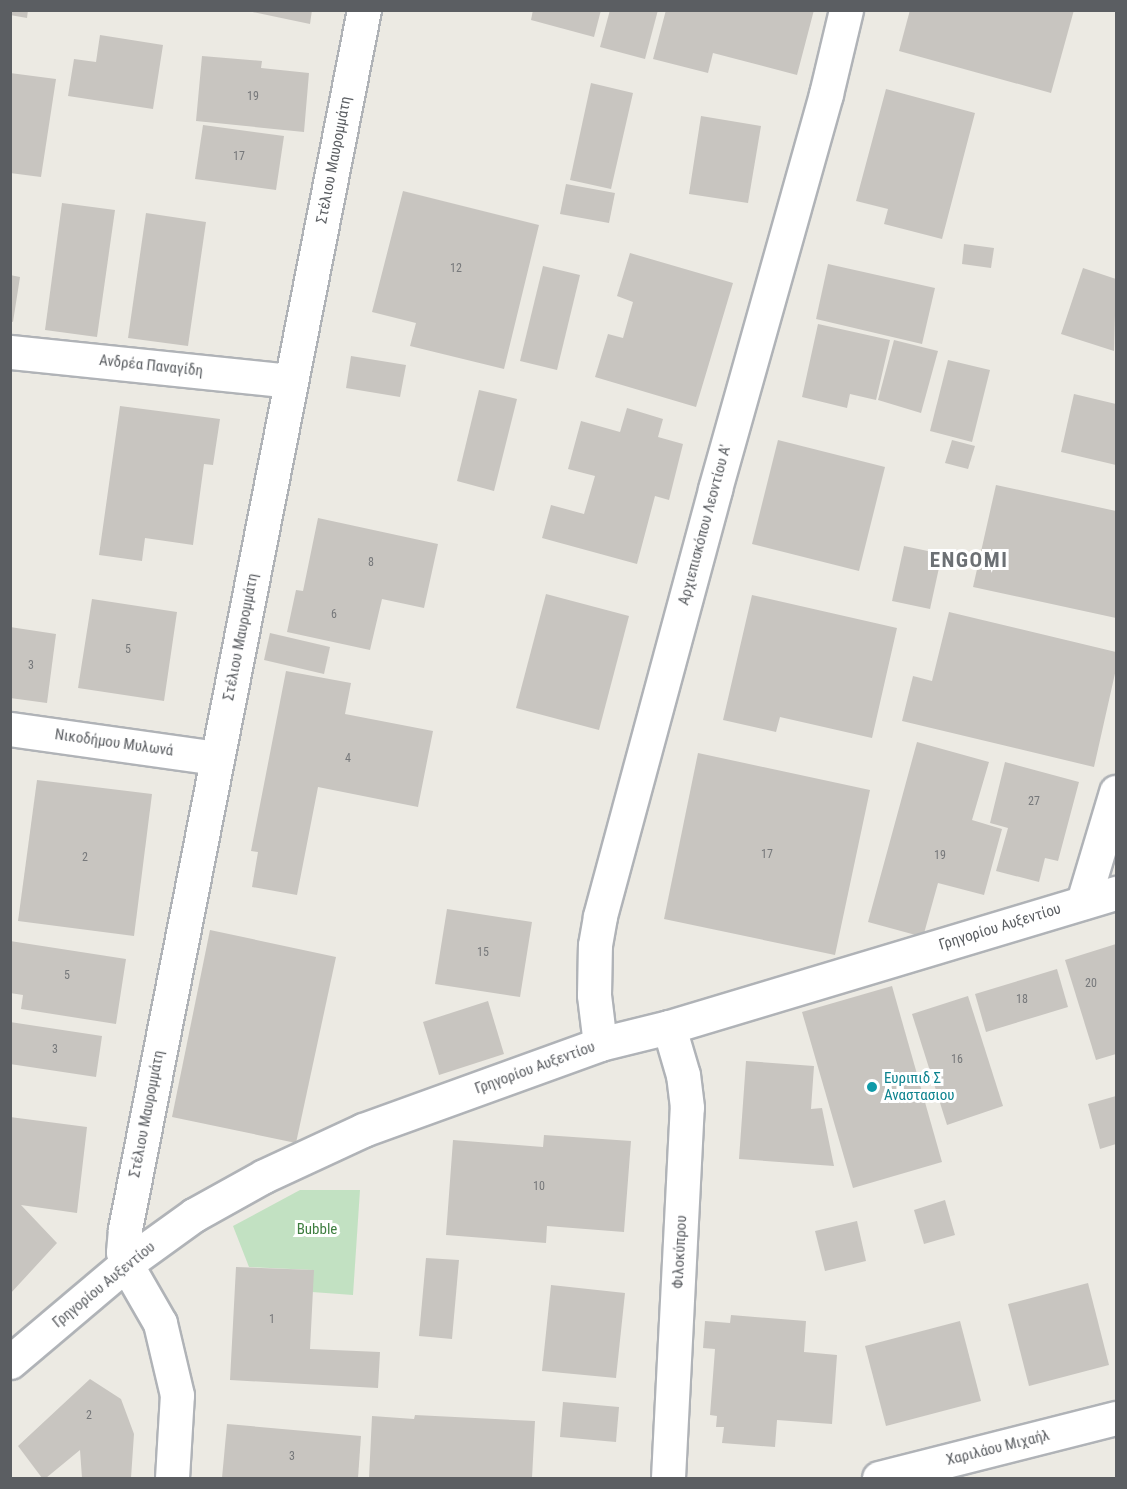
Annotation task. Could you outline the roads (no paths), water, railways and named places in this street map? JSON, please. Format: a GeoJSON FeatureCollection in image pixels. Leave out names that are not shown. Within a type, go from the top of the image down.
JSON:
{"type":"FeatureCollection","features":[{"type":"Feature","properties":{"kind":"street","name":"Στέλιου Μαυρομμάτη"},"geometry":{"type":"LineString","coordinates":[[126,1264],[123,1252],[125,1229],[364,10]]}},
{"type":"Feature","properties":{"kind":"street","name":"Αρχιεπισκόπου Λεοντίου Α'"},"geometry":{"type":"LineString","coordinates":[[600,1044],[594,995],[595,945],[600,916],[715,489],[826,94],[846,10]]}},
{"type":"Feature","properties":{"kind":"street","name":"Ανδρέα Παναγίδη"},"geometry":{"type":"LineString","coordinates":[[10,352],[291,381]]}},
{"type":"Feature","properties":{"kind":"street","name":"Νικοδήμου Μυλωνά"},"geometry":{"type":"LineString","coordinates":[[10,729],[217,758]]}},
{"type":"Feature","properties":{"kind":"street"},"geometry":{"type":"LineString","coordinates":[[1083,902],[1116,792]]}},
{"type":"Feature","properties":{"kind":"street","name":"Γρηγορίου Αυξεντίου"},"geometry":{"type":"LineString","coordinates":[[10,1362],[126,1264],[194,1215],[264,1176],[363,1130],[600,1044],[669,1027],[1116,893]]}},
{"type":"Feature","properties":{"kind":"street","name":"Φιλοκύπρου"},"geometry":{"type":"LineString","coordinates":[[668,1479],[687,1107],[683,1075],[669,1027]]}},
{"type":"Feature","properties":{"kind":"street"},"geometry":{"type":"LineString","coordinates":[[126,1264],[160,1323],[177,1395],[172,1479]]}},
{"type":"Feature","properties":{"kind":"street","name":"Χαριλάου Μιχαήλ"},"geometry":{"type":"LineString","coordinates":[[879,1479],[1116,1418]]}},
{"type":"Feature","properties":{"kind":"place","name":"Ευριπιδ Σ Αναστασιου"},"geometry":{"type":"Point","coordinates":[872,1087]}},
{"type":"Feature","properties":{"kind":"district","name":"ENGOMI"},"geometry":{"type":"Point","coordinates":[969,560]}},
{"type":"Feature","properties":{"kind":"park label","name":"Bubble"},"geometry":{"type":"Point","coordinates":[317,1230]}}]}
